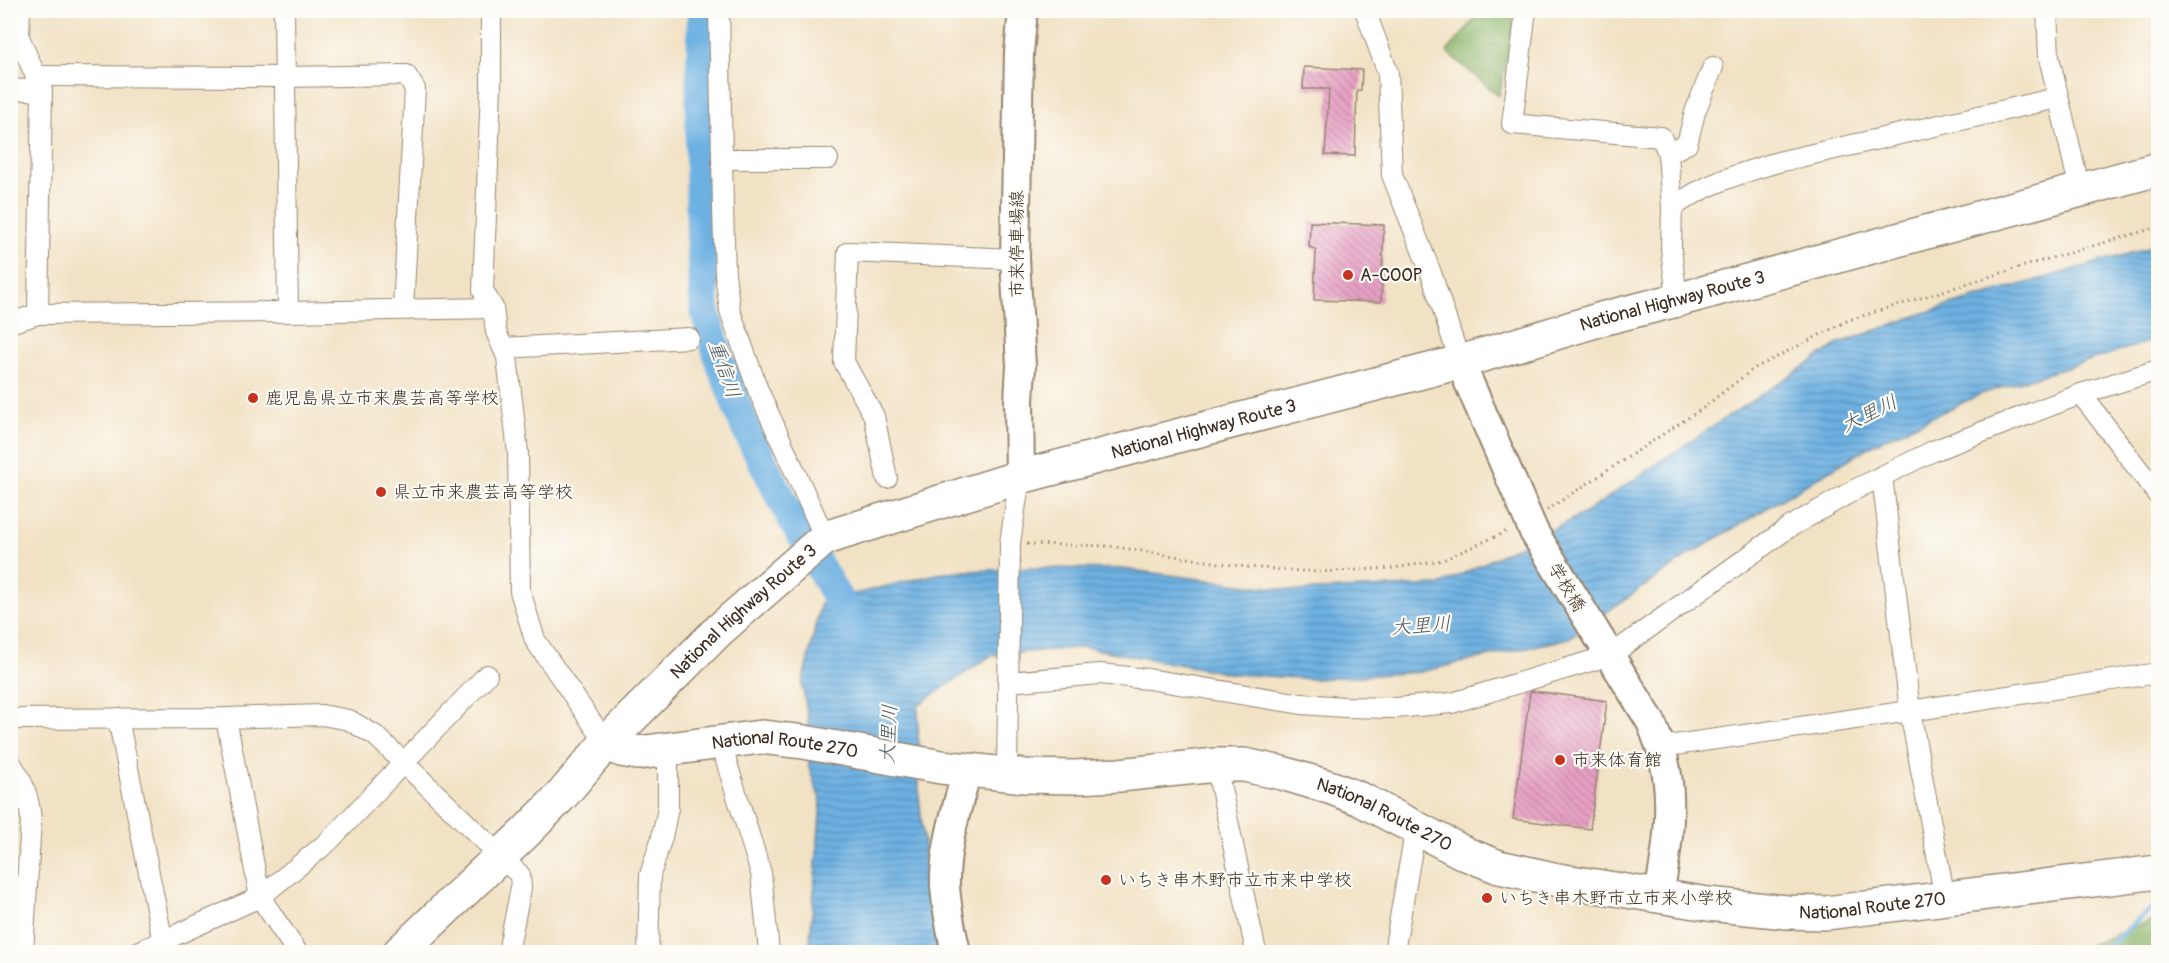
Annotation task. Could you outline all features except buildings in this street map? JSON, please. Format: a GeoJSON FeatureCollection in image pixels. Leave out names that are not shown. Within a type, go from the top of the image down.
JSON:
{"type":"FeatureCollection","features":[{"type":"Feature","properties":{"kind":"highway","name":"National Highway Route 3"},"geometry":{"type":"LineString","coordinates":[[400,952],[502,856],[563,794],[606,743],[718,631],[825,538],[1020,477],[1460,362],[1605,318],[2158,169]]}},
{"type":"Feature","properties":{"kind":"highway","name":"National Route 270"},"geometry":{"type":"LineString","coordinates":[[606,743],[630,752],[668,750],[760,737],[804,742],[954,768],[1007,774],[1085,777],[1216,765],[1244,765],[1332,788],[1360,799],[1466,854],[1499,867],[1558,880],[1742,908],[1826,913],[2158,872]]}},
{"type":"Feature","properties":{"kind":"street"},"geometry":{"type":"LineString","coordinates":[[20,10],[19,37],[39,84],[38,314]]}},
{"type":"Feature","properties":{"kind":"street"},"geometry":{"type":"LineString","coordinates":[[284,10],[288,312]]}},
{"type":"Feature","properties":{"kind":"street"},"geometry":{"type":"LineString","coordinates":[[491,10],[491,87],[483,291],[493,308],[496,332],[507,357],[518,453],[520,591],[535,640],[606,743]]}},
{"type":"Feature","properties":{"kind":"street"},"geometry":{"type":"LineString","coordinates":[[719,10],[725,274],[730,311],[758,390],[825,538]]}},
{"type":"Feature","properties":{"kind":"street","name":"市来停車場線"},"geometry":{"type":"LineString","coordinates":[[1020,477],[1021,366],[1015,259],[1019,53],[1023,10]]}},
{"type":"Feature","properties":{"kind":"street"},"geometry":{"type":"LineString","coordinates":[[1365,10],[1388,74],[1392,175],[1431,273],[1460,362]]}},
{"type":"Feature","properties":{"kind":"street"},"geometry":{"type":"LineString","coordinates":[[1526,10],[1512,124],[1661,136],[1668,153],[1672,208],[1671,248],[1677,300]]}},
{"type":"Feature","properties":{"kind":"street"},"geometry":{"type":"LineString","coordinates":[[2047,10],[2049,57],[2080,190]]}},
{"type":"Feature","properties":{"kind":"street"},"geometry":{"type":"LineString","coordinates":[[1668,153],[1687,144],[1695,112],[1713,67]]}},
{"type":"Feature","properties":{"kind":"street"},"geometry":{"type":"LineString","coordinates":[[10,89],[39,84],[406,75],[415,90],[403,309]]}},
{"type":"Feature","properties":{"kind":"street"},"geometry":{"type":"LineString","coordinates":[[1672,208],[1689,196],[1749,171],[1778,162],[2057,98]]}},
{"type":"Feature","properties":{"kind":"street"},"geometry":{"type":"LineString","coordinates":[[722,159],[828,159]]}},
{"type":"Feature","properties":{"kind":"street"},"geometry":{"type":"LineString","coordinates":[[887,478],[874,416],[844,362],[848,252],[1015,259]]}},
{"type":"Feature","properties":{"kind":"street"},"geometry":{"type":"LineString","coordinates":[[10,322],[38,314],[493,308]]}},
{"type":"Feature","properties":{"kind":"street"},"geometry":{"type":"LineString","coordinates":[[503,348],[688,339]]}},
{"type":"Feature","properties":{"kind":"street","name":"学校橋"},"geometry":{"type":"LineString","coordinates":[[1460,362],[1532,527],[1651,722],[1661,747],[1669,798],[1668,828],[1659,895]]}},
{"type":"Feature","properties":{"kind":"street"},"geometry":{"type":"LineString","coordinates":[[1008,678],[1100,674],[1148,679],[1302,704],[1344,707],[1395,708],[1452,703],[1606,649],[1788,528],[1858,488],[1933,451],[2081,394],[2158,370]]}},
{"type":"Feature","properties":{"kind":"street"},"geometry":{"type":"LineString","coordinates":[[2081,394],[2158,495]]}},
{"type":"Feature","properties":{"kind":"street"},"geometry":{"type":"LineString","coordinates":[[1882,476],[1910,711],[1945,899]]}},
{"type":"Feature","properties":{"kind":"street"},"geometry":{"type":"LineString","coordinates":[[1007,774],[1010,548],[1020,477]]}},
{"type":"Feature","properties":{"kind":"street"},"geometry":{"type":"LineString","coordinates":[[1661,747],[2158,673]]}},
{"type":"Feature","properties":{"kind":"street"},"geometry":{"type":"LineString","coordinates":[[138,952],[260,897],[328,842],[487,675]]}},
{"type":"Feature","properties":{"kind":"street"},"geometry":{"type":"LineString","coordinates":[[10,719],[322,715],[349,720],[376,736],[520,875],[521,888],[508,952]]}},
{"type":"Feature","properties":{"kind":"street"},"geometry":{"type":"LineString","coordinates":[[118,718],[163,942]]}},
{"type":"Feature","properties":{"kind":"street"},"geometry":{"type":"LineString","coordinates":[[226,718],[260,897],[297,952]]}},
{"type":"Feature","properties":{"kind":"street"},"geometry":{"type":"LineString","coordinates":[[720,741],[761,873],[769,952]]}},
{"type":"Feature","properties":{"kind":"street"},"geometry":{"type":"LineString","coordinates":[[648,952],[650,875],[668,808],[668,750]]}},
{"type":"Feature","properties":{"kind":"street"},"geometry":{"type":"LineString","coordinates":[[10,762],[23,780],[29,800],[31,820],[23,952]]}},
{"type":"Feature","properties":{"kind":"street"},"geometry":{"type":"LineString","coordinates":[[1216,765],[1256,952]]}},
{"type":"Feature","properties":{"kind":"street"},"geometry":{"type":"LineString","coordinates":[[954,768],[952,823],[945,881],[948,915],[956,952]]}},
{"type":"Feature","properties":{"kind":"street"},"geometry":{"type":"LineString","coordinates":[[1394,952],[1416,827]]}},
{"type":"Feature","properties":{"kind":"path"},"geometry":{"type":"LineString","coordinates":[[1010,548],[1109,546],[1246,567],[1317,572],[1394,567],[1443,560],[1532,527],[1702,408],[1753,369],[1849,321],[2158,227]]}},
{"type":"Feature","properties":{"kind":"green space"},"geometry":{"type":"Polygon","coordinates":[[[1479,11],[1516,11],[1499,96],[1447,52],[1479,11]]]}},
{"type":"Feature","properties":{"kind":"green space"},"geometry":{"type":"Polygon","coordinates":[[[2158,918],[2158,952],[2072,952],[2158,918]]]}},
{"type":"Feature","properties":{"kind":"water","name":"大里川"},"geometry":{"type":"Polygon","coordinates":[[[2158,245],[2158,339],[1981,394],[1874,444],[1694,552],[1569,638],[1420,672],[1314,679],[1233,674],[1084,647],[992,655],[918,705],[919,795],[938,952],[809,952],[821,802],[809,768],[808,717],[802,685],[821,602],[945,572],[1037,568],[1123,569],[1294,591],[1440,585],[1585,513],[1840,343],[1930,311],[2158,245]]]}},
{"type":"Feature","properties":{"kind":"waterway","name":"重信川"},"geometry":{"type":"LineString","coordinates":[[702,10],[700,147],[701,247],[705,311],[719,359],[746,429],[792,519],[858,634]]}},
{"type":"Feature","properties":{"kind":"waterway"},"geometry":{"type":"LineString","coordinates":[[2154,682],[2150,683],[2158,748]]}},
{"type":"Feature","properties":{"kind":"waterway"},"geometry":{"type":"LineString","coordinates":[[2101,952],[2157,904]]}},
{"type":"Feature","properties":{"kind":"place","name":"A-COOP"},"geometry":{"type":"Point","coordinates":[1348,275]}},
{"type":"Feature","properties":{"kind":"place","name":"鹿児島県立市来農芸高等学校"},"geometry":{"type":"Point","coordinates":[253,398]}},
{"type":"Feature","properties":{"kind":"place","name":"県立市来農芸高等学校"},"geometry":{"type":"Point","coordinates":[381,492]}},
{"type":"Feature","properties":{"kind":"place","name":"市来体育館"},"geometry":{"type":"Point","coordinates":[1560,760]}},
{"type":"Feature","properties":{"kind":"place","name":"いちき串木野市立市来中学校"},"geometry":{"type":"Point","coordinates":[1106,880]}},
{"type":"Feature","properties":{"kind":"place","name":"いちき串木野市立市来小学校"},"geometry":{"type":"Point","coordinates":[1487,898]}}]}
